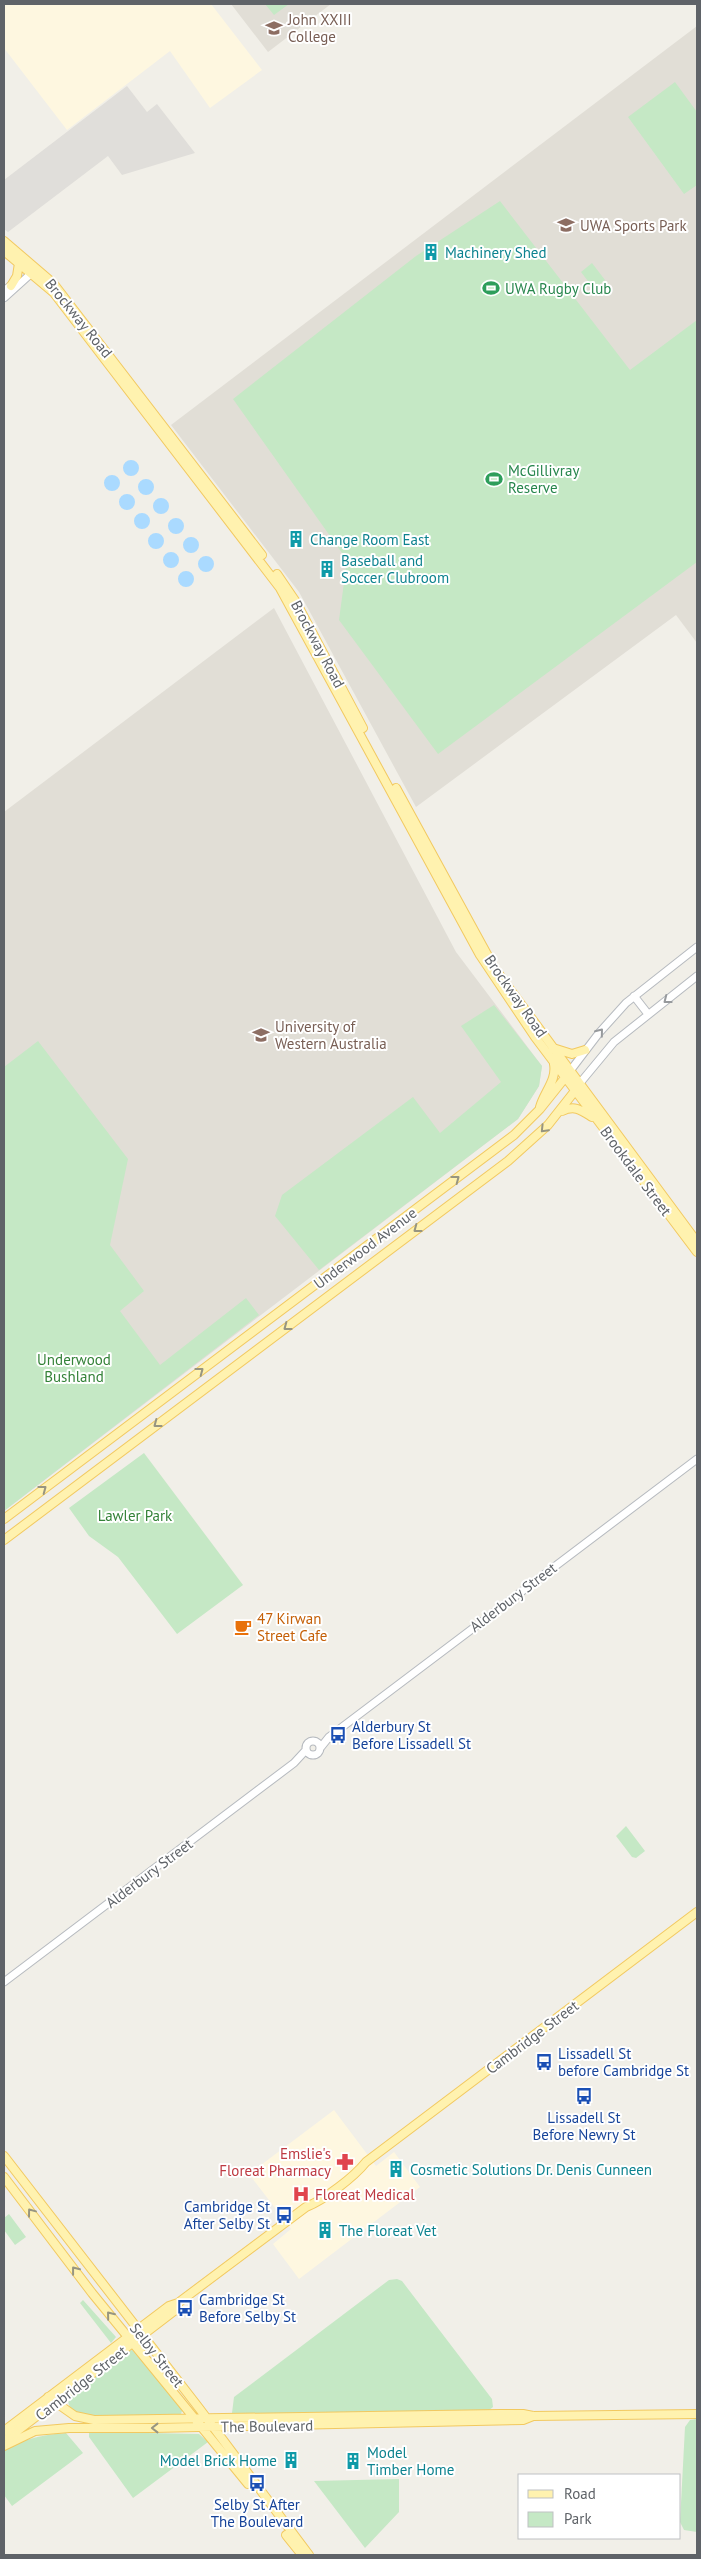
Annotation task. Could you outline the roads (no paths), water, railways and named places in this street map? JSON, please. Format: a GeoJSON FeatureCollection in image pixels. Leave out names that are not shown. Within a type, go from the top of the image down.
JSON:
{"type":"FeatureCollection","features":[{"type":"Feature","properties":{"kind":"main road","name":"Brockway Road"},"geometry":{"type":"LineString","coordinates":[[4,241],[32,269],[72,316],[287,598],[465,930],[512,1004],[554,1061],[580,1083]]}},
{"type":"Feature","properties":{"kind":"main road","name":"Brockway Road"},"geometry":{"type":"LineString","coordinates":[[4,251],[19,263],[32,269],[59,291],[291,593],[478,942],[518,1002],[553,1048],[568,1074],[575,1091]]}},
{"type":"Feature","properties":{"kind":"main road"},"geometry":{"type":"LineString","coordinates":[[11,286],[17,276],[19,263]]}},
{"type":"Feature","properties":{"kind":"main road"},"geometry":{"type":"LineString","coordinates":[[553,1048],[572,1054],[585,1050]]}},
{"type":"Feature","properties":{"kind":"main road"},"geometry":{"type":"LineString","coordinates":[[540,1109],[544,1095],[554,1077],[554,1061]]}},
{"type":"Feature","properties":{"kind":"main road","name":"Underwood Avenue"},"geometry":{"type":"LineString","coordinates":[[4,1519],[498,1147],[540,1109],[568,1074]]}},
{"type":"Feature","properties":{"kind":"main road","name":"Underwood Avenue"},"geometry":{"type":"LineString","coordinates":[[4,1540],[501,1166],[537,1136],[560,1112],[580,1083]]}},
{"type":"Feature","properties":{"kind":"main road","name":"Brookdale Street"},"geometry":{"type":"LineString","coordinates":[[580,1083],[697,1242]]}},
{"type":"Feature","properties":{"kind":"main road","name":"Brookdale Street"},"geometry":{"type":"LineString","coordinates":[[575,1091],[697,1252]]}},
{"type":"Feature","properties":{"kind":"main road"},"geometry":{"type":"LineString","coordinates":[[560,1112],[570,1107],[578,1108],[598,1121]]}},
{"type":"Feature","properties":{"kind":"main road"},"geometry":{"type":"LineString","coordinates":[[680,1219],[697,1232]]}},
{"type":"Feature","properties":{"kind":"main road","name":"Cambridge Street"},"geometry":{"type":"LineString","coordinates":[[4,2441],[57,2403],[140,2333],[174,2312],[178,2303],[306,2207],[310,2201],[366,2162],[697,1912]]}},
{"type":"Feature","properties":{"kind":"main road","name":"Selby Street"},"geometry":{"type":"LineString","coordinates":[[4,2156],[214,2427],[309,2555]]}},
{"type":"Feature","properties":{"kind":"main road","name":"Selby Street"},"geometry":{"type":"LineString","coordinates":[[4,2177],[131,2340],[204,2427],[302,2555]]}},
{"type":"Feature","properties":{"kind":"main road","name":"Cambridge Street"},"geometry":{"type":"LineString","coordinates":[[4,2431],[48,2397],[131,2340]]}},
{"type":"Feature","properties":{"kind":"main road","name":"The Boulevard"},"geometry":{"type":"LineString","coordinates":[[48,2397],[74,2416],[85,2419],[500,2414],[533,2416],[697,2414]]}},
{"type":"Feature","properties":{"kind":"main road","name":"The Boulevard"},"geometry":{"type":"LineString","coordinates":[[4,2446],[24,2435],[46,2429],[523,2420],[533,2416]]}},
{"type":"Feature","properties":{"kind":"street"},"geometry":{"type":"LineString","coordinates":[[4,291],[32,269]]}},
{"type":"Feature","properties":{"kind":"street"},"geometry":{"type":"LineString","coordinates":[[4,298],[32,269]]}},
{"type":"Feature","properties":{"kind":"street","name":"Underwood Avenue"},"geometry":{"type":"LineString","coordinates":[[568,1074],[610,1019],[634,996],[697,947]]}},
{"type":"Feature","properties":{"kind":"street","name":"Underwood Avenue"},"geometry":{"type":"LineString","coordinates":[[580,1083],[614,1042],[697,976]]}},
{"type":"Feature","properties":{"kind":"street"},"geometry":{"type":"LineString","coordinates":[[634,996],[648,1014]]}},
{"type":"Feature","properties":{"kind":"street","name":"Alderbury Street"},"geometry":{"type":"LineString","coordinates":[[319,1745],[697,1459]]}},
{"type":"Feature","properties":{"kind":"street"},"geometry":{"type":"LineString","coordinates":[[309,1743],[319,1745],[318,1754],[309,1753],[309,1743]]}},
{"type":"Feature","properties":{"kind":"street","name":"Alderbury Street"},"geometry":{"type":"LineString","coordinates":[[4,1982],[309,1753]]}},
{"type":"Feature","properties":{"kind":"water"},"geometry":{"type":"Polygon","coordinates":[[[131,460],[137,462],[139,468],[137,474],[131,476],[125,474],[123,468],[125,462],[131,460]]]}},
{"type":"Feature","properties":{"kind":"water"},"geometry":{"type":"Polygon","coordinates":[[[112,475],[118,477],[120,483],[118,489],[112,491],[106,489],[104,483],[106,477],[112,475]]]}},
{"type":"Feature","properties":{"kind":"water"},"geometry":{"type":"Polygon","coordinates":[[[146,479],[152,481],[154,487],[152,493],[146,495],[140,493],[138,487],[140,481],[146,479]]]}},
{"type":"Feature","properties":{"kind":"water"},"geometry":{"type":"Polygon","coordinates":[[[127,494],[133,496],[135,502],[133,508],[127,510],[121,508],[119,502],[121,496],[127,494]]]}},
{"type":"Feature","properties":{"kind":"water"},"geometry":{"type":"Polygon","coordinates":[[[161,498],[167,500],[169,506],[167,512],[161,514],[155,512],[153,506],[155,500],[161,498]]]}},
{"type":"Feature","properties":{"kind":"water"},"geometry":{"type":"Polygon","coordinates":[[[142,513],[148,515],[150,521],[148,527],[142,529],[136,527],[134,521],[136,515],[142,513]]]}},
{"type":"Feature","properties":{"kind":"water"},"geometry":{"type":"Polygon","coordinates":[[[176,518],[182,520],[184,526],[182,532],[176,534],[170,532],[168,526],[170,520],[176,518]]]}},
{"type":"Feature","properties":{"kind":"water"},"geometry":{"type":"Polygon","coordinates":[[[156,533],[162,535],[164,541],[162,547],[156,549],[150,547],[148,541],[150,535],[156,533]]]}},
{"type":"Feature","properties":{"kind":"water"},"geometry":{"type":"Polygon","coordinates":[[[191,537],[197,539],[199,545],[197,551],[191,553],[185,551],[183,545],[185,539],[191,537]]]}},
{"type":"Feature","properties":{"kind":"water"},"geometry":{"type":"Polygon","coordinates":[[[171,552],[177,554],[179,560],[177,566],[171,568],[165,566],[163,560],[165,554],[171,552]]]}},
{"type":"Feature","properties":{"kind":"water"},"geometry":{"type":"Polygon","coordinates":[[[206,556],[212,558],[214,564],[212,570],[206,572],[200,570],[198,564],[200,558],[206,556]]]}},
{"type":"Feature","properties":{"kind":"water"},"geometry":{"type":"Polygon","coordinates":[[[186,571],[192,573],[194,579],[192,585],[186,587],[180,585],[178,579],[180,573],[186,571]]]}},
{"type":"Feature","properties":{"kind":"place","name":"John XXIII College"},"geometry":{"type":"Point","coordinates":[274,28]}},
{"type":"Feature","properties":{"kind":"place","name":"UWA Sports Park"},"geometry":{"type":"Point","coordinates":[566,225]}},
{"type":"Feature","properties":{"kind":"place","name":"Machinery Shed"},"geometry":{"type":"Point","coordinates":[431,252]}},
{"type":"Feature","properties":{"kind":"place","name":"UWA Rugby Club"},"geometry":{"type":"Point","coordinates":[491,288]}},
{"type":"Feature","properties":{"kind":"place","name":"McGillivray Reserve"},"geometry":{"type":"Point","coordinates":[494,479]}},
{"type":"Feature","properties":{"kind":"place","name":"Change Room East"},"geometry":{"type":"Point","coordinates":[296,539]}},
{"type":"Feature","properties":{"kind":"place","name":"Baseball and Soccer Clubroom"},"geometry":{"type":"Point","coordinates":[327,569]}},
{"type":"Feature","properties":{"kind":"place","name":"University of Western Australia"},"geometry":{"type":"Point","coordinates":[261,1035]}},
{"type":"Feature","properties":{"kind":"place","name":"47 Kirwan Street Cafe"},"geometry":{"type":"Point","coordinates":[243,1627]}},
{"type":"Feature","properties":{"kind":"place","name":"Alderbury St Before Lissadell St"},"geometry":{"type":"Point","coordinates":[338,1735]}},
{"type":"Feature","properties":{"kind":"place","name":"Lissadell St before Cambridge St"},"geometry":{"type":"Point","coordinates":[544,2062]}},
{"type":"Feature","properties":{"kind":"place","name":"Lissadell St Before Newry St"},"geometry":{"type":"Point","coordinates":[584,2096]}},
{"type":"Feature","properties":{"kind":"place","name":"Emslie's Floreat Pharmacy"},"geometry":{"type":"Point","coordinates":[345,2162]}},
{"type":"Feature","properties":{"kind":"place","name":"Cosmetic Solutions Dr. Denis Cunneen"},"geometry":{"type":"Point","coordinates":[396,2169]}},
{"type":"Feature","properties":{"kind":"place","name":"Floreat Medical"},"geometry":{"type":"Point","coordinates":[301,2194]}},
{"type":"Feature","properties":{"kind":"place","name":"Cambridge St After Selby St"},"geometry":{"type":"Point","coordinates":[284,2215]}},
{"type":"Feature","properties":{"kind":"place","name":"The Floreat Vet"},"geometry":{"type":"Point","coordinates":[325,2230]}},
{"type":"Feature","properties":{"kind":"place","name":"Cambridge St Before Selby St"},"geometry":{"type":"Point","coordinates":[185,2308]}},
{"type":"Feature","properties":{"kind":"place","name":"Model Brick Home"},"geometry":{"type":"Point","coordinates":[291,2460]}},
{"type":"Feature","properties":{"kind":"place","name":"Model Timber Home"},"geometry":{"type":"Point","coordinates":[353,2461]}},
{"type":"Feature","properties":{"kind":"place","name":"Selby St After The Boulevard"},"geometry":{"type":"Point","coordinates":[257,2483]}},
{"type":"Feature","properties":{"kind":"park label","name":"Underwood Bushland"},"geometry":{"type":"Point","coordinates":[74,1368]}},
{"type":"Feature","properties":{"kind":"park label","name":"Lawler Park"},"geometry":{"type":"Point","coordinates":[135,1515]}}]}
